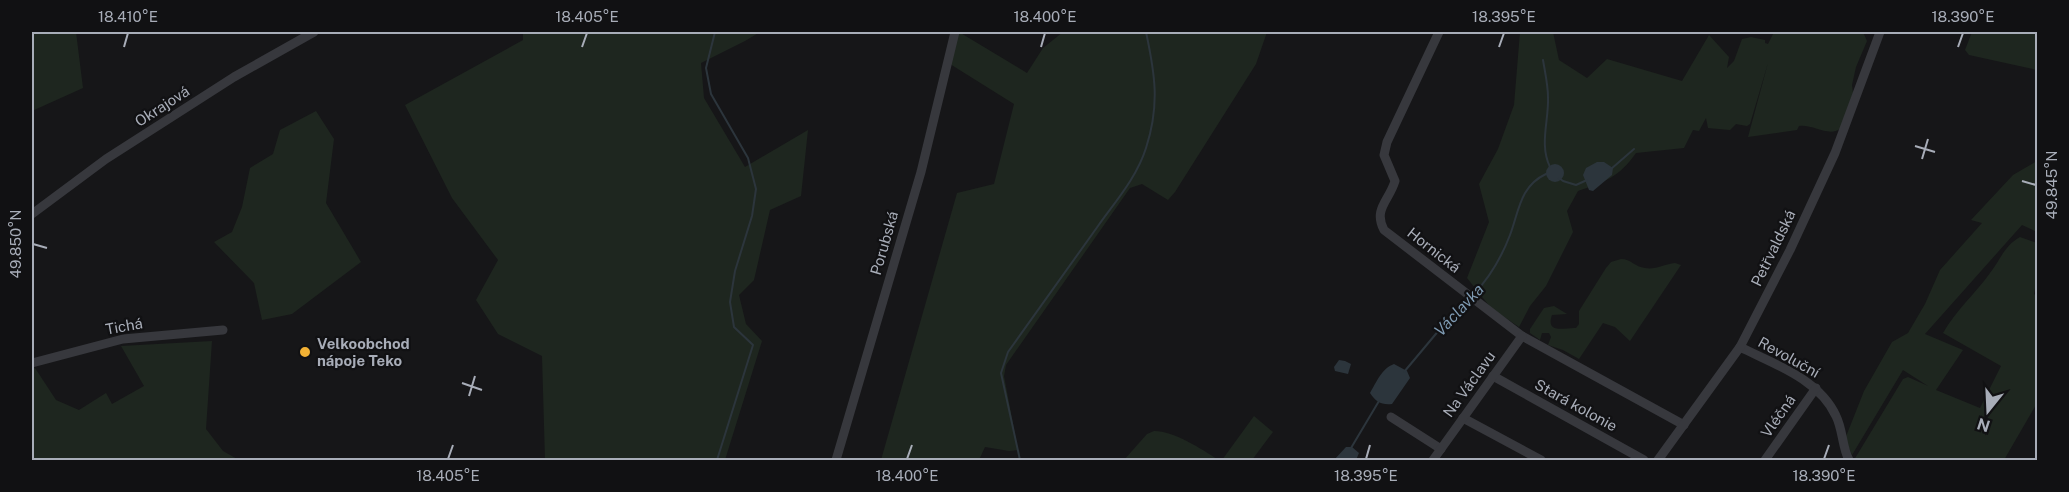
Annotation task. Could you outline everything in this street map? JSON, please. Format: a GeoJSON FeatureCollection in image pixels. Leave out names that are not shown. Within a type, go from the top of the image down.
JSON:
{"type":"FeatureCollection","features":[{"type":"Feature","properties":{"kind":"street","name":"Okrajová"},"geometry":{"type":"LineString","coordinates":[[32,214],[106,159],[224,83],[314,32]]}},
{"type":"Feature","properties":{"kind":"street","name":"Porubská"},"geometry":{"type":"LineString","coordinates":[[836,460],[921,172],[955,32]]}},
{"type":"Feature","properties":{"kind":"street","name":"Hornická"},"geometry":{"type":"LineString","coordinates":[[1439,32],[1388,141],[1384,155],[1395,181],[1380,210],[1378,219],[1383,230],[1522,336],[1684,425]]}},
{"type":"Feature","properties":{"kind":"street","name":"Petřvaldská"},"geometry":{"type":"LineString","coordinates":[[1659,460],[1740,347],[1790,250],[1835,153],[1880,32]]}},
{"type":"Feature","properties":{"kind":"street","name":"Tichá"},"geometry":{"type":"LineString","coordinates":[[32,363],[123,339],[223,330]]}},
{"type":"Feature","properties":{"kind":"street","name":"Na Václavu"},"geometry":{"type":"LineString","coordinates":[[1435,460],[1522,336]]}},
{"type":"Feature","properties":{"kind":"street","name":"Revoluční"},"geometry":{"type":"LineString","coordinates":[[1740,347],[1792,373],[1816,388],[1830,403],[1837,418],[1849,460]]}},
{"type":"Feature","properties":{"kind":"street","name":"Stará kolonie"},"geometry":{"type":"LineString","coordinates":[[1493,376],[1644,460]]}},
{"type":"Feature","properties":{"kind":"street","name":"Vléčná"},"geometry":{"type":"LineString","coordinates":[[1765,460],[1816,388]]}},
{"type":"Feature","properties":{"kind":"street"},"geometry":{"type":"LineString","coordinates":[[1391,417],[1441,449]]}},
{"type":"Feature","properties":{"kind":"street"},"geometry":{"type":"LineString","coordinates":[[1463,418],[1541,460]]}},
{"type":"Feature","properties":{"kind":"shaded area"},"geometry":{"type":"Polygon","coordinates":[[[32,32],[76,32],[83,88],[32,111],[32,32]]]}},
{"type":"Feature","properties":{"kind":"shaded area"},"geometry":{"type":"Polygon","coordinates":[[[523,32],[760,32],[701,63],[704,98],[745,167],[808,130],[801,196],[770,210],[754,280],[739,295],[746,324],[762,341],[725,460],[545,460],[542,356],[498,334],[476,300],[498,260],[452,198],[405,105],[523,40],[523,32]]]}},
{"type":"Feature","properties":{"kind":"shaded area"},"geometry":{"type":"Polygon","coordinates":[[[959,32],[1027,73],[1043,48],[1063,32],[1267,32],[1256,64],[1175,192],[1168,200],[1142,184],[1130,188],[1006,365],[1004,376],[1018,450],[1009,451],[985,447],[979,460],[881,460],[957,193],[994,184],[1014,104],[950,64],[959,32]]]}},
{"type":"Feature","properties":{"kind":"shaded area"},"geometry":{"type":"Polygon","coordinates":[[[1520,32],[1553,32],[1559,60],[1587,78],[1607,59],[1682,81],[1709,35],[1729,57],[1727,68],[1734,61],[1742,39],[1751,37],[1765,40],[1768,44],[1774,32],[1863,32],[1867,41],[1856,67],[1852,85],[1853,93],[1840,129],[1830,132],[1799,126],[1797,130],[1748,137],[1768,63],[1750,124],[1747,126],[1736,124],[1730,130],[1708,128],[1706,118],[1699,131],[1693,130],[1684,148],[1636,153],[1624,168],[1611,178],[1578,191],[1567,211],[1573,232],[1546,286],[1530,306],[1519,327],[1491,308],[1467,278],[1489,222],[1479,184],[1498,149],[1514,105],[1520,32]]]}},
{"type":"Feature","properties":{"kind":"shaded area"},"geometry":{"type":"Polygon","coordinates":[[[1972,32],[2037,32],[2037,70],[1969,55],[1965,50],[1972,32]]]}},
{"type":"Feature","properties":{"kind":"shaded area"},"geometry":{"type":"Polygon","coordinates":[[[316,111],[334,139],[326,203],[361,262],[292,314],[262,320],[254,283],[214,242],[232,232],[242,207],[250,168],[273,154],[280,130],[316,111]]]}},
{"type":"Feature","properties":{"kind":"shaded area"},"geometry":{"type":"Polygon","coordinates":[[[2037,161],[2037,232],[2022,225],[1925,334],[1963,350],[1936,390],[1980,408],[2001,366],[1943,333],[2010,244],[2020,237],[2037,243],[2037,278],[2034,294],[2038,298],[2037,403],[2004,460],[1854,460],[1903,379],[1908,377],[1928,386],[1903,370],[1852,455],[1845,439],[1864,391],[1892,342],[1908,333],[1925,304],[1940,270],[1982,223],[1971,220],[2013,175],[2037,161]]]}},
{"type":"Feature","properties":{"kind":"shaded area"},"geometry":{"type":"Polygon","coordinates":[[[1597,162],[1604,162],[1613,168],[1612,175],[1593,191],[1589,190],[1583,175],[1586,168],[1597,162]]]}},
{"type":"Feature","properties":{"kind":"shaded area"},"geometry":{"type":"Polygon","coordinates":[[[1555,164],[1561,167],[1564,173],[1561,179],[1555,182],[1549,179],[1546,173],[1549,167],[1555,164]]]}},
{"type":"Feature","properties":{"kind":"shaded area"},"geometry":{"type":"Polygon","coordinates":[[[1621,259],[1649,268],[1675,263],[1681,265],[1630,341],[1615,327],[1603,323],[1579,359],[1548,345],[1551,337],[1549,333],[1542,333],[1540,340],[1530,333],[1530,329],[1544,308],[1554,306],[1567,314],[1552,315],[1551,321],[1554,328],[1576,328],[1579,324],[1579,311],[1606,268],[1611,262],[1621,259]]]}},
{"type":"Feature","properties":{"kind":"shaded area"},"geometry":{"type":"Polygon","coordinates":[[[212,341],[206,429],[223,451],[239,460],[32,460],[32,369],[35,368],[56,400],[79,410],[106,393],[112,404],[144,386],[121,346],[212,341]]]}},
{"type":"Feature","properties":{"kind":"shaded area"},"geometry":{"type":"Polygon","coordinates":[[[1339,360],[1351,364],[1348,374],[1335,371],[1334,367],[1339,360]]]}},
{"type":"Feature","properties":{"kind":"shaded area"},"geometry":{"type":"Polygon","coordinates":[[[1394,364],[1407,371],[1410,378],[1392,404],[1382,403],[1370,393],[1383,372],[1394,364]]]}},
{"type":"Feature","properties":{"kind":"shaded area"},"geometry":{"type":"Polygon","coordinates":[[[1254,416],[1273,432],[1252,460],[1222,460],[1254,416]]]}},
{"type":"Feature","properties":{"kind":"shaded area"},"geometry":{"type":"Polygon","coordinates":[[[1154,431],[1179,437],[1218,460],[1124,460],[1147,434],[1154,431]]]}},
{"type":"Feature","properties":{"kind":"shaded area"},"geometry":{"type":"Polygon","coordinates":[[[1346,447],[1352,447],[1359,453],[1356,460],[1334,460],[1346,447]]]}},
{"type":"Feature","properties":{"kind":"waterway"},"geometry":{"type":"LineString","coordinates":[[715,32],[706,68],[711,94],[748,158],[756,189],[752,216],[735,271],[730,302],[734,327],[753,345],[717,460]]}},
{"type":"Feature","properties":{"kind":"waterway"},"geometry":{"type":"LineString","coordinates":[[1020,460],[1001,373],[1008,352],[1125,189],[1142,159],[1155,103],[1154,76],[1146,32]]}},
{"type":"Feature","properties":{"kind":"waterway"},"geometry":{"type":"LineString","coordinates":[[1543,60],[1548,97],[1545,150],[1550,167]]}},
{"type":"Feature","properties":{"kind":"waterway","name":"Václavka"},"geometry":{"type":"LineString","coordinates":[[1611,169],[1634,149]]}},
{"type":"Feature","properties":{"kind":"waterway","name":"Václavka"},"geometry":{"type":"LineString","coordinates":[[1474,294],[1490,274],[1503,251],[1526,192],[1537,179],[1546,174]]}},
{"type":"Feature","properties":{"kind":"waterway","name":"Václavka"},"geometry":{"type":"LineString","coordinates":[[1559,178],[1576,185],[1587,180]]}},
{"type":"Feature","properties":{"kind":"waterway","name":"Václavka"},"geometry":{"type":"LineString","coordinates":[[1404,372],[1445,323],[1470,298]]}},
{"type":"Feature","properties":{"kind":"waterway","name":"Václavka"},"geometry":{"type":"LineString","coordinates":[[1351,448],[1379,401]]}},
{"type":"Feature","properties":{"kind":"place","name":"Velkoobchod nápoje Teko"},"geometry":{"type":"Point","coordinates":[305,352]}}]}
